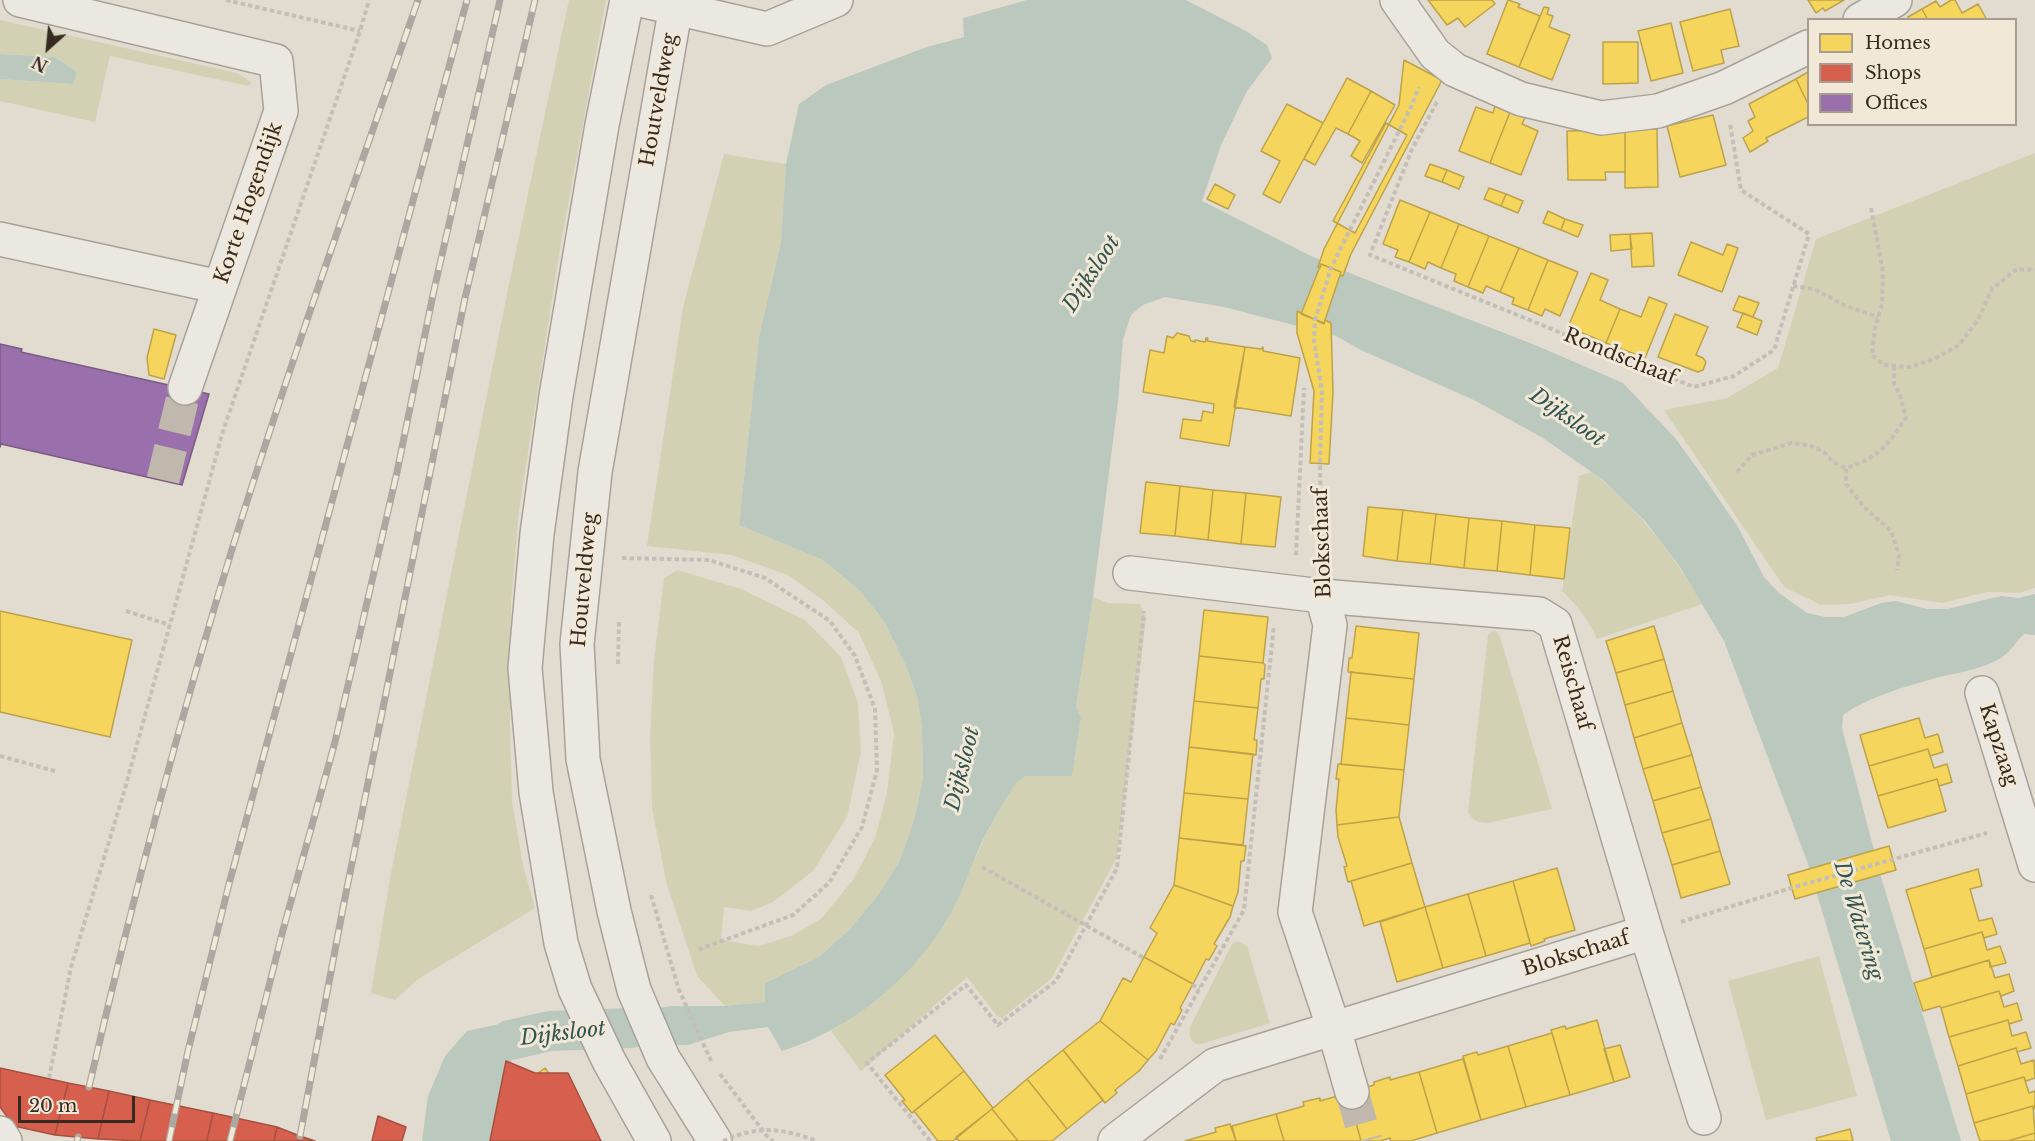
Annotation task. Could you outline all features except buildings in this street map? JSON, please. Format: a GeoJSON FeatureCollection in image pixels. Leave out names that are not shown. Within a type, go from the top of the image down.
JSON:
{"type":"FeatureCollection","features":[{"type":"Feature","properties":{"kind":"street","name":"Korte Hogendijk"},"geometry":{"type":"LineString","coordinates":[[20,0],[276,61],[281,111],[185,388]]}},
{"type":"Feature","properties":{"kind":"street"},"geometry":{"type":"LineString","coordinates":[[627,0],[602,125],[556,396],[537,534],[525,668],[536,792],[561,944],[575,989],[609,1061],[654,1141]]}},
{"type":"Feature","properties":{"kind":"street"},"geometry":{"type":"LineString","coordinates":[[640,0],[676,4],[766,29],[836,0]]}},
{"type":"Feature","properties":{"kind":"street"},"geometry":{"type":"LineString","coordinates":[[1397,0],[1435,54],[1455,70],[1521,99],[1601,118],[1658,111],[1724,88],[1807,47]]}},
{"type":"Feature","properties":{"kind":"street"},"geometry":{"type":"LineString","coordinates":[[1864,18],[1895,0]]}},
{"type":"Feature","properties":{"kind":"street","name":"Houtveldweg"},"geometry":{"type":"LineString","coordinates":[[676,4],[595,472],[577,644],[583,759],[634,990],[663,1058],[715,1141]]}},
{"type":"Feature","properties":{"kind":"street"},"geometry":{"type":"LineString","coordinates":[[0,239],[220,287]]}},
{"type":"Feature","properties":{"kind":"street","name":"Reischaaf"},"geometry":{"type":"LineString","coordinates":[[1140,574],[1322,596],[1539,614],[1555,624],[1646,932],[1704,1118]]}},
{"type":"Feature","properties":{"kind":"street","name":"Blokschaaf"},"geometry":{"type":"LineString","coordinates":[[1322,596],[1330,625],[1295,912],[1334,1029]]}},
{"type":"Feature","properties":{"kind":"street","name":"Kapzaag"},"geometry":{"type":"LineString","coordinates":[[1982,693],[2029,821],[2035,865]]}},
{"type":"Feature","properties":{"kind":"street","name":"Blokschaaf"},"geometry":{"type":"LineString","coordinates":[[1115,1141],[1215,1065],[1646,932]]}},
{"type":"Feature","properties":{"kind":"street"},"geometry":{"type":"LineString","coordinates":[[1334,1029],[1352,1092]]}},
{"type":"Feature","properties":{"kind":"street"},"geometry":{"type":"LineString","coordinates":[[0,1132],[5,1141]]}},
{"type":"Feature","properties":{"kind":"path"},"geometry":{"type":"LineString","coordinates":[[226,0],[360,32]]}},
{"type":"Feature","properties":{"kind":"path"},"geometry":{"type":"LineString","coordinates":[[49,1078],[71,967],[124,792],[224,431],[369,0]]}},
{"type":"Feature","properties":{"kind":"path","name":"Rondschaaf"},"geometry":{"type":"LineString","coordinates":[[1455,70],[1412,149],[1370,255],[1694,387],[1734,376],[1774,350],[1809,234],[1741,190],[1724,88]]}},
{"type":"Feature","properties":{"kind":"path","name":"Blokschaaf"},"geometry":{"type":"LineString","coordinates":[[1322,596],[1320,464],[1322,391],[1314,341],[1315,320],[1331,268],[1411,107],[1421,80]]}},
{"type":"Feature","properties":{"kind":"path"},"geometry":{"type":"LineString","coordinates":[[1871,208],[1883,272],[1882,304],[1875,328],[1872,355],[1884,365],[1910,367],[1935,359],[1959,345],[1978,320],[1992,289],[2017,269],[2035,270]]}},
{"type":"Feature","properties":{"kind":"path"},"geometry":{"type":"LineString","coordinates":[[1793,286],[1814,289],[1846,306],[1878,317]]}},
{"type":"Feature","properties":{"kind":"path"},"geometry":{"type":"LineString","coordinates":[[1737,472],[1752,455],[1792,443],[1811,446],[1824,452],[1833,462],[1846,468],[1858,465],[1876,455],[1890,442],[1906,417],[1894,383],[1894,366]]}},
{"type":"Feature","properties":{"kind":"path"},"geometry":{"type":"LineString","coordinates":[[1152,1112],[1141,1094],[1244,910],[1275,618],[1282,591],[1296,556],[1304,388]]}},
{"type":"Feature","properties":{"kind":"path"},"geometry":{"type":"LineString","coordinates":[[1846,468],[1846,484],[1863,506],[1891,531],[1899,555],[1897,570]]}},
{"type":"Feature","properties":{"kind":"path","name":"Houtveldweg"},"geometry":{"type":"LineString","coordinates":[[621,569],[622,558],[709,560],[765,578],[830,621],[855,656],[875,709],[877,770],[862,827],[829,883],[794,915],[697,950]]}},
{"type":"Feature","properties":{"kind":"path"},"geometry":{"type":"LineString","coordinates":[[930,1141],[867,1063],[966,985],[998,1026],[1056,981],[1117,868],[1140,574]]}},
{"type":"Feature","properties":{"kind":"path"},"geometry":{"type":"LineString","coordinates":[[126,610],[170,625]]}},
{"type":"Feature","properties":{"kind":"path","name":"Houtveldweg"},"geometry":{"type":"LineString","coordinates":[[617,669],[620,613]]}},
{"type":"Feature","properties":{"kind":"path"},"geometry":{"type":"LineString","coordinates":[[0,756],[55,771]]}},
{"type":"Feature","properties":{"kind":"path"},"geometry":{"type":"LineString","coordinates":[[1646,932],[1791,888],[2029,821]]}},
{"type":"Feature","properties":{"kind":"path"},"geometry":{"type":"LineString","coordinates":[[982,867],[1143,958]]}},
{"type":"Feature","properties":{"kind":"path"},"geometry":{"type":"LineString","coordinates":[[650,892],[679,990],[714,1067],[773,1141]]}},
{"type":"Feature","properties":{"kind":"path"},"geometry":{"type":"LineString","coordinates":[[1192,985],[1200,988]]}},
{"type":"Feature","properties":{"kind":"path"},"geometry":{"type":"LineString","coordinates":[[723,1141],[738,1134],[770,1129],[798,1134],[816,1141]]}},
{"type":"Feature","properties":{"kind":"shaded area"},"geometry":{"type":"Polygon","coordinates":[[[569,0],[606,0],[561,243],[519,510],[511,605],[512,801],[523,865],[535,908],[417,980],[395,1000],[371,993],[391,873],[510,279],[569,0]]]}},
{"type":"Feature","properties":{"kind":"shaded area"},"geometry":{"type":"Polygon","coordinates":[[[0,20],[237,73],[252,83],[248,86],[110,56],[95,122],[0,101],[0,79],[72,84],[77,72],[55,57],[0,54],[0,20]]]}},
{"type":"Feature","properties":{"kind":"shaded area"},"geometry":{"type":"Polygon","coordinates":[[[2035,153],[2035,588],[2019,593],[1987,592],[1942,603],[1890,595],[1851,604],[1821,605],[1784,587],[1664,410],[1727,398],[1778,368],[1816,239],[2035,153]]]}},
{"type":"Feature","properties":{"kind":"shaded area"},"geometry":{"type":"Polygon","coordinates":[[[724,154],[786,164],[781,242],[759,337],[739,525],[823,560],[859,590],[884,621],[906,666],[917,696],[922,727],[923,778],[914,820],[900,860],[879,894],[849,930],[819,957],[765,983],[765,1002],[725,1006],[697,976],[667,885],[652,808],[650,736],[654,660],[664,578],[677,570],[741,589],[805,620],[841,657],[858,703],[861,752],[847,817],[813,871],[773,902],[751,911],[724,907],[721,940],[759,946],[793,935],[821,919],[853,880],[875,838],[887,793],[894,733],[881,681],[859,633],[824,601],[788,575],[731,555],[647,546],[683,307],[724,154]]]}},
{"type":"Feature","properties":{"kind":"shaded area"},"geometry":{"type":"Polygon","coordinates":[[[1592,472],[1625,501],[1654,533],[1703,604],[1597,639],[1582,614],[1562,591],[1579,476],[1592,472]]]}},
{"type":"Feature","properties":{"kind":"shaded area"},"geometry":{"type":"Polygon","coordinates":[[[1093,597],[1108,603],[1140,604],[1146,619],[1117,857],[1051,979],[1002,1018],[997,1016],[967,977],[861,1071],[831,1031],[882,994],[927,948],[954,907],[987,832],[1016,783],[1024,776],[1072,775],[1081,717],[1076,707],[1093,597]]]}},
{"type":"Feature","properties":{"kind":"shaded area"},"geometry":{"type":"Polygon","coordinates":[[[1496,631],[1500,637],[1552,809],[1487,823],[1476,820],[1468,812],[1488,635],[1496,631]]]}},
{"type":"Feature","properties":{"kind":"shaded area"},"geometry":{"type":"Polygon","coordinates":[[[1237,941],[1247,946],[1270,1023],[1198,1045],[1191,1038],[1190,1027],[1232,944],[1237,941]]]}},
{"type":"Feature","properties":{"kind":"shaded area"},"geometry":{"type":"Polygon","coordinates":[[[1819,956],[1857,1096],[1766,1120],[1728,981],[1819,956]]]}},
{"type":"Feature","properties":{"kind":"water","name":"De Watering"},"geometry":{"type":"Polygon","coordinates":[[[1027,0],[1186,0],[1246,31],[1267,45],[1272,58],[1247,91],[1221,145],[1202,201],[1352,274],[1535,345],[1623,383],[1676,439],[1738,527],[1764,577],[1779,593],[1807,613],[1825,617],[1844,617],[1881,603],[1896,601],[1927,609],[1947,609],[2001,596],[2019,598],[2035,594],[2035,635],[2024,634],[2001,658],[1980,667],[1891,692],[1865,702],[1843,715],[1842,728],[1881,877],[1961,1141],[1891,1141],[1807,861],[1724,641],[1680,567],[1645,521],[1603,480],[1543,438],[1476,401],[1361,350],[1336,336],[1224,307],[1165,297],[1143,305],[1131,315],[1123,339],[1118,402],[1093,597],[1076,707],[1081,717],[1072,776],[1025,776],[1016,783],[988,830],[955,905],[936,936],[900,979],[879,998],[857,1015],[833,1029],[782,1051],[768,1027],[729,1032],[688,1045],[594,1047],[586,1017],[673,1006],[725,1006],[765,1002],[765,983],[819,957],[849,930],[879,894],[900,860],[914,820],[923,778],[922,727],[917,696],[906,666],[884,621],[859,590],[823,560],[739,525],[759,337],[781,242],[786,164],[799,104],[826,85],[924,48],[964,37],[963,18],[1027,0]]]}},
{"type":"Feature","properties":{"kind":"water"},"geometry":{"type":"Polygon","coordinates":[[[0,54],[55,57],[77,72],[73,84],[0,79],[0,54]]]}},
{"type":"Feature","properties":{"kind":"water"},"geometry":{"type":"Polygon","coordinates":[[[524,1019],[525,1023],[563,1021],[564,1044],[514,1047],[496,1141],[422,1141],[428,1096],[445,1056],[467,1031],[524,1019]]]}},
{"type":"Feature","properties":{"kind":"waterway","name":"Dijksloot"},"geometry":{"type":"LineString","coordinates":[[510,1040],[550,1031],[631,1028]]}},
{"type":"Feature","properties":{"kind":"tunnel"},"geometry":{"type":"LineString","coordinates":[[163,480],[185,388]]}},
{"type":"Feature","properties":{"kind":"tunnel"},"geometry":{"type":"LineString","coordinates":[[1352,1092],[1366,1141]]}},
{"type":"Feature","properties":{"kind":"railway"},"geometry":{"type":"LineString","coordinates":[[89,1087],[156,815],[233,546],[300,341],[418,0]]}},
{"type":"Feature","properties":{"kind":"railway"},"geometry":{"type":"LineString","coordinates":[[169,1141],[188,1051],[229,884],[467,0]]}},
{"type":"Feature","properties":{"kind":"railway"},"geometry":{"type":"LineString","coordinates":[[230,1141],[283,930],[335,742],[397,472],[434,290],[500,0]]}},
{"type":"Feature","properties":{"kind":"railway"},"geometry":{"type":"LineString","coordinates":[[300,1136],[343,908],[465,298],[535,0]]}},
{"type":"Feature","properties":{"kind":"railway"},"geometry":{"type":"LineString","coordinates":[[77,1141],[78,1137]]}}]}
